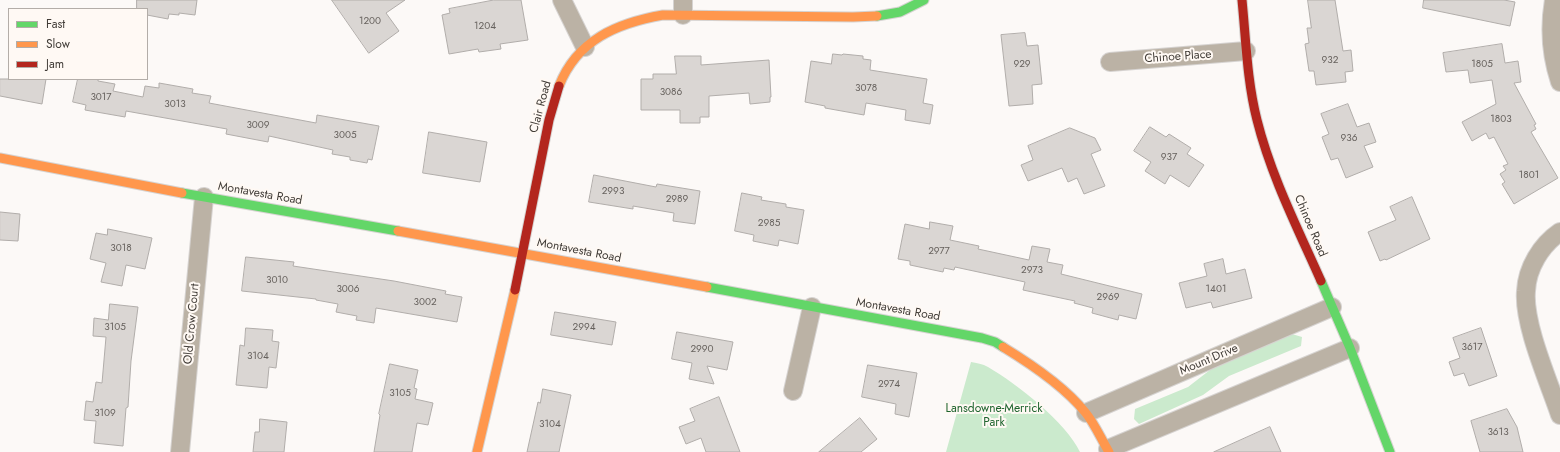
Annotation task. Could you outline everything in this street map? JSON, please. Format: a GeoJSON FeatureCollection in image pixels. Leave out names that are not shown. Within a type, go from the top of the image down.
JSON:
{"type":"FeatureCollection","features":[{"type":"Feature","properties":{"kind":"street"},"geometry":{"type":"LineString","coordinates":[[562,0],[585,47]]}},
{"type":"Feature","properties":{"kind":"street","name":"Clair Road"},"geometry":{"type":"LineString","coordinates":[[477,452],[522,252],[548,121],[555,94],[559,82],[572,61],[585,47],[611,30],[647,17],[663,15],[683,7],[854,16],[885,15],[900,12],[924,0]]}},
{"type":"Feature","properties":{"kind":"street","name":"Chinoe Road"},"geometry":{"type":"LineString","coordinates":[[1242,0],[1250,87],[1257,120],[1266,150],[1293,218],[1350,348],[1388,442],[1390,452]]}},
{"type":"Feature","properties":{"kind":"street"},"geometry":{"type":"LineString","coordinates":[[1554,0],[1552,52],[1560,82]]}},
{"type":"Feature","properties":{"kind":"street","name":"Chinoe Place"},"geometry":{"type":"LineString","coordinates":[[1110,62],[1246,51]]}},
{"type":"Feature","properties":{"kind":"street","name":"Montavesta Road"},"geometry":{"type":"LineString","coordinates":[[0,158],[204,197],[522,252],[982,338],[995,342],[1028,362],[1072,398],[1086,413],[1108,451]]}},
{"type":"Feature","properties":{"kind":"street","name":"Old Crow Court"},"geometry":{"type":"LineString","coordinates":[[180,452],[204,197]]}},
{"type":"Feature","properties":{"kind":"street"},"geometry":{"type":"LineString","coordinates":[[1560,232],[1553,237],[1535,260],[1529,274],[1526,291],[1527,313],[1535,344],[1560,415]]}},
{"type":"Feature","properties":{"kind":"street","name":"Mount Drive"},"geometry":{"type":"LineString","coordinates":[[1086,413],[1332,306]]}},
{"type":"Feature","properties":{"kind":"street"},"geometry":{"type":"LineString","coordinates":[[793,391],[812,307]]}},
{"type":"Feature","properties":{"kind":"street"},"geometry":{"type":"LineString","coordinates":[[1108,451],[1350,348]]}},
{"type":"Feature","properties":{"kind":"green space"},"geometry":{"type":"Polygon","coordinates":[[[1292,334],[1302,337],[1301,346],[1229,376],[1203,395],[1139,424],[1134,419],[1135,409],[1188,387],[1219,363],[1292,334]]]}},
{"type":"Feature","properties":{"kind":"green space","name":"Lansdowne-Merrick Park"},"geometry":{"type":"Polygon","coordinates":[[[971,362],[988,367],[1026,393],[1064,428],[1080,452],[946,452],[971,362]]]}},
{"type":"Feature","properties":{"kind":"building"},"geometry":{"type":"Polygon","coordinates":[[[137,0],[197,0],[195,15],[179,13],[179,15],[169,14],[168,19],[148,15],[148,8],[137,8],[137,0]]]}},
{"type":"Feature","properties":{"kind":"building"},"geometry":{"type":"Polygon","coordinates":[[[332,0],[405,0],[386,13],[399,31],[369,53],[332,0]]]}},
{"type":"Feature","properties":{"kind":"building"},"geometry":{"type":"Polygon","coordinates":[[[494,0],[521,0],[528,40],[500,44],[501,49],[479,52],[478,49],[449,54],[442,15],[450,13],[449,9],[494,0]]]}},
{"type":"Feature","properties":{"kind":"building"},"geometry":{"type":"Polygon","coordinates":[[[1308,0],[1335,0],[1343,51],[1351,50],[1353,71],[1345,72],[1346,82],[1316,85],[1314,71],[1309,71],[1305,44],[1309,43],[1307,28],[1311,28],[1308,0]]]}},
{"type":"Feature","properties":{"kind":"building"},"geometry":{"type":"Polygon","coordinates":[[[1424,0],[1504,0],[1515,2],[1510,26],[1423,8],[1424,0]]]}},
{"type":"Feature","properties":{"kind":"building"},"geometry":{"type":"Polygon","coordinates":[[[1025,33],[1027,46],[1038,45],[1042,84],[1032,85],[1033,104],[1009,106],[1001,35],[1025,33]]]}},
{"type":"Feature","properties":{"kind":"building"},"geometry":{"type":"Polygon","coordinates":[[[1502,44],[1505,63],[1518,61],[1521,82],[1514,83],[1536,124],[1534,125],[1536,129],[1531,132],[1558,178],[1514,204],[1502,184],[1505,182],[1500,174],[1506,170],[1503,166],[1508,164],[1494,137],[1489,139],[1486,133],[1472,141],[1462,122],[1496,104],[1492,80],[1470,83],[1468,70],[1446,72],[1443,53],[1502,44]]]}},
{"type":"Feature","properties":{"kind":"building"},"geometry":{"type":"Polygon","coordinates":[[[833,54],[863,56],[863,59],[871,60],[870,70],[927,79],[923,103],[933,105],[930,124],[905,120],[906,110],[866,103],[864,115],[825,108],[825,106],[805,102],[811,61],[831,64],[833,54]]]}},
{"type":"Feature","properties":{"kind":"building"},"geometry":{"type":"Polygon","coordinates":[[[675,56],[701,56],[701,65],[769,60],[770,102],[750,104],[749,93],[709,96],[709,117],[700,117],[700,123],[680,123],[680,110],[641,110],[641,79],[653,79],[653,74],[676,74],[675,56]]]}},
{"type":"Feature","properties":{"kind":"building"},"geometry":{"type":"Polygon","coordinates":[[[0,79],[46,80],[42,104],[0,96],[0,79]]]}},
{"type":"Feature","properties":{"kind":"building"},"geometry":{"type":"Polygon","coordinates":[[[78,80],[98,80],[115,84],[113,91],[143,97],[145,86],[159,88],[159,83],[193,89],[192,93],[211,96],[209,103],[316,123],[317,115],[379,126],[372,160],[368,159],[367,163],[350,160],[350,157],[332,154],[333,150],[269,136],[268,142],[226,134],[227,129],[126,111],[125,117],[85,110],[86,105],[73,102],[78,80]]]}},
{"type":"Feature","properties":{"kind":"building"},"geometry":{"type":"Polygon","coordinates":[[[1348,104],[1357,127],[1369,123],[1376,142],[1364,146],[1373,167],[1346,178],[1338,158],[1331,160],[1322,137],[1329,134],[1321,114],[1348,104]]]}},
{"type":"Feature","properties":{"kind":"building"},"geometry":{"type":"Polygon","coordinates":[[[1150,127],[1166,137],[1169,134],[1191,148],[1187,154],[1204,165],[1189,187],[1170,175],[1165,184],[1145,171],[1151,162],[1134,151],[1150,127]]]}},
{"type":"Feature","properties":{"kind":"building"},"geometry":{"type":"Polygon","coordinates":[[[1070,128],[1095,138],[1101,150],[1091,154],[1105,186],[1084,194],[1077,178],[1068,182],[1062,168],[1028,181],[1021,165],[1033,160],[1028,146],[1070,128]]]}},
{"type":"Feature","properties":{"kind":"building"},"geometry":{"type":"Polygon","coordinates":[[[429,132],[487,142],[480,182],[423,173],[429,132]]]}},
{"type":"Feature","properties":{"kind":"building"},"geometry":{"type":"Polygon","coordinates":[[[594,175],[656,187],[657,184],[700,191],[695,224],[673,221],[674,213],[633,206],[633,209],[589,202],[594,175]]]}},
{"type":"Feature","properties":{"kind":"building"},"geometry":{"type":"Polygon","coordinates":[[[742,193],[762,197],[761,200],[786,204],[786,207],[804,210],[798,244],[779,240],[778,246],[753,241],[754,235],[735,231],[742,193]]]}},
{"type":"Feature","properties":{"kind":"building"},"geometry":{"type":"Polygon","coordinates":[[[1412,197],[1430,239],[1386,260],[1380,261],[1368,232],[1396,220],[1390,207],[1412,197]]]}},
{"type":"Feature","properties":{"kind":"building"},"geometry":{"type":"Polygon","coordinates":[[[0,212],[20,214],[18,241],[0,240],[0,212]]]}},
{"type":"Feature","properties":{"kind":"building"},"geometry":{"type":"Polygon","coordinates":[[[930,222],[953,226],[950,240],[979,246],[978,249],[1029,260],[1032,246],[1050,249],[1047,262],[1063,265],[1061,274],[1142,294],[1136,319],[1119,315],[1118,320],[1092,313],[1093,308],[1074,303],[1075,301],[1023,290],[1025,282],[955,267],[954,270],[944,268],[943,272],[910,265],[910,261],[898,259],[905,224],[929,229],[930,222]]]}},
{"type":"Feature","properties":{"kind":"building"},"geometry":{"type":"Polygon","coordinates":[[[108,229],[152,238],[145,269],[126,265],[122,286],[101,282],[106,263],[90,259],[96,233],[107,235],[108,229]]]}},
{"type":"Feature","properties":{"kind":"building"},"geometry":{"type":"Polygon","coordinates":[[[246,257],[294,262],[293,266],[394,281],[446,291],[445,294],[462,297],[457,322],[376,308],[374,323],[356,320],[357,316],[336,312],[338,304],[316,299],[242,291],[246,257]]]}},
{"type":"Feature","properties":{"kind":"building"},"geometry":{"type":"Polygon","coordinates":[[[1223,259],[1226,274],[1245,269],[1252,298],[1213,308],[1211,302],[1186,308],[1179,283],[1207,276],[1204,264],[1223,259]]]}},
{"type":"Feature","properties":{"kind":"building"},"geometry":{"type":"Polygon","coordinates":[[[110,304],[138,307],[123,446],[94,443],[96,421],[84,420],[86,401],[93,402],[96,382],[102,383],[106,337],[93,336],[94,318],[108,320],[110,304]]]}},
{"type":"Feature","properties":{"kind":"building"},"geometry":{"type":"Polygon","coordinates":[[[555,312],[616,322],[612,345],[551,335],[555,312]]]}},
{"type":"Feature","properties":{"kind":"building"},"geometry":{"type":"Polygon","coordinates":[[[246,328],[273,330],[272,341],[279,342],[276,368],[269,367],[267,388],[236,385],[240,345],[244,346],[246,328]]]}},
{"type":"Feature","properties":{"kind":"building"},"geometry":{"type":"Polygon","coordinates":[[[1481,328],[1497,376],[1469,386],[1464,373],[1454,376],[1449,362],[1460,358],[1453,338],[1481,328]]]}},
{"type":"Feature","properties":{"kind":"building"},"geometry":{"type":"Polygon","coordinates":[[[677,332],[733,342],[727,370],[707,366],[714,384],[689,379],[692,363],[672,359],[677,332]]]}},
{"type":"Feature","properties":{"kind":"building"},"geometry":{"type":"Polygon","coordinates":[[[390,364],[418,370],[414,388],[417,389],[415,399],[433,403],[428,425],[417,423],[412,452],[374,452],[379,414],[390,364]]]}},
{"type":"Feature","properties":{"kind":"building"},"geometry":{"type":"Polygon","coordinates":[[[868,365],[917,373],[909,417],[895,414],[896,404],[862,397],[868,365]]]}},
{"type":"Feature","properties":{"kind":"building"},"geometry":{"type":"Polygon","coordinates":[[[543,389],[571,395],[559,452],[527,452],[538,402],[540,403],[543,389]]]}},
{"type":"Feature","properties":{"kind":"building"},"geometry":{"type":"Polygon","coordinates":[[[719,397],[740,452],[706,452],[701,438],[686,444],[679,427],[695,421],[690,409],[719,397]]]}},
{"type":"Feature","properties":{"kind":"building"},"geometry":{"type":"Polygon","coordinates":[[[1507,409],[1517,427],[1523,452],[1480,452],[1471,421],[1507,409]]]}},
{"type":"Feature","properties":{"kind":"building"},"geometry":{"type":"Polygon","coordinates":[[[860,418],[877,439],[861,452],[819,452],[860,418]]]}},
{"type":"Feature","properties":{"kind":"building"},"geometry":{"type":"Polygon","coordinates":[[[260,419],[287,422],[284,452],[253,452],[255,432],[259,432],[260,419]]]}},
{"type":"Feature","properties":{"kind":"building"},"geometry":{"type":"Polygon","coordinates":[[[1270,427],[1281,452],[1214,452],[1270,427]]]}},
{"type":"Feature","properties":{"kind":"traffic: fast"},"geometry":{"type":"LineString","coordinates":[[877,16],[900,12],[924,0]]}},
{"type":"Feature","properties":{"kind":"traffic: fast"},"geometry":{"type":"LineString","coordinates":[[182,193],[398,231]]}},
{"type":"Feature","properties":{"kind":"traffic: fast"},"geometry":{"type":"LineString","coordinates":[[1321,281],[1350,348],[1390,452]]}},
{"type":"Feature","properties":{"kind":"traffic: fast"},"geometry":{"type":"LineString","coordinates":[[707,287],[982,338],[995,342],[1003,347]]}},
{"type":"Feature","properties":{"kind":"traffic: slow"},"geometry":{"type":"LineString","coordinates":[[559,86],[576,57],[588,45],[600,36],[615,29],[646,18],[663,15],[877,16]]}},
{"type":"Feature","properties":{"kind":"traffic: slow"},"geometry":{"type":"LineString","coordinates":[[0,158],[182,193]]}},
{"type":"Feature","properties":{"kind":"traffic: slow"},"geometry":{"type":"LineString","coordinates":[[398,231],[707,287]]}},
{"type":"Feature","properties":{"kind":"traffic: slow"},"geometry":{"type":"LineString","coordinates":[[477,452],[515,290]]}},
{"type":"Feature","properties":{"kind":"traffic: slow"},"geometry":{"type":"LineString","coordinates":[[1003,347],[1047,376],[1077,402],[1092,421],[1109,452]]}},
{"type":"Feature","properties":{"kind":"traffic: jam"},"geometry":{"type":"LineString","coordinates":[[1242,0],[1247,60],[1257,120],[1277,182],[1321,281]]}},
{"type":"Feature","properties":{"kind":"traffic: jam"},"geometry":{"type":"LineString","coordinates":[[515,290],[549,120],[559,86]]}}]}
